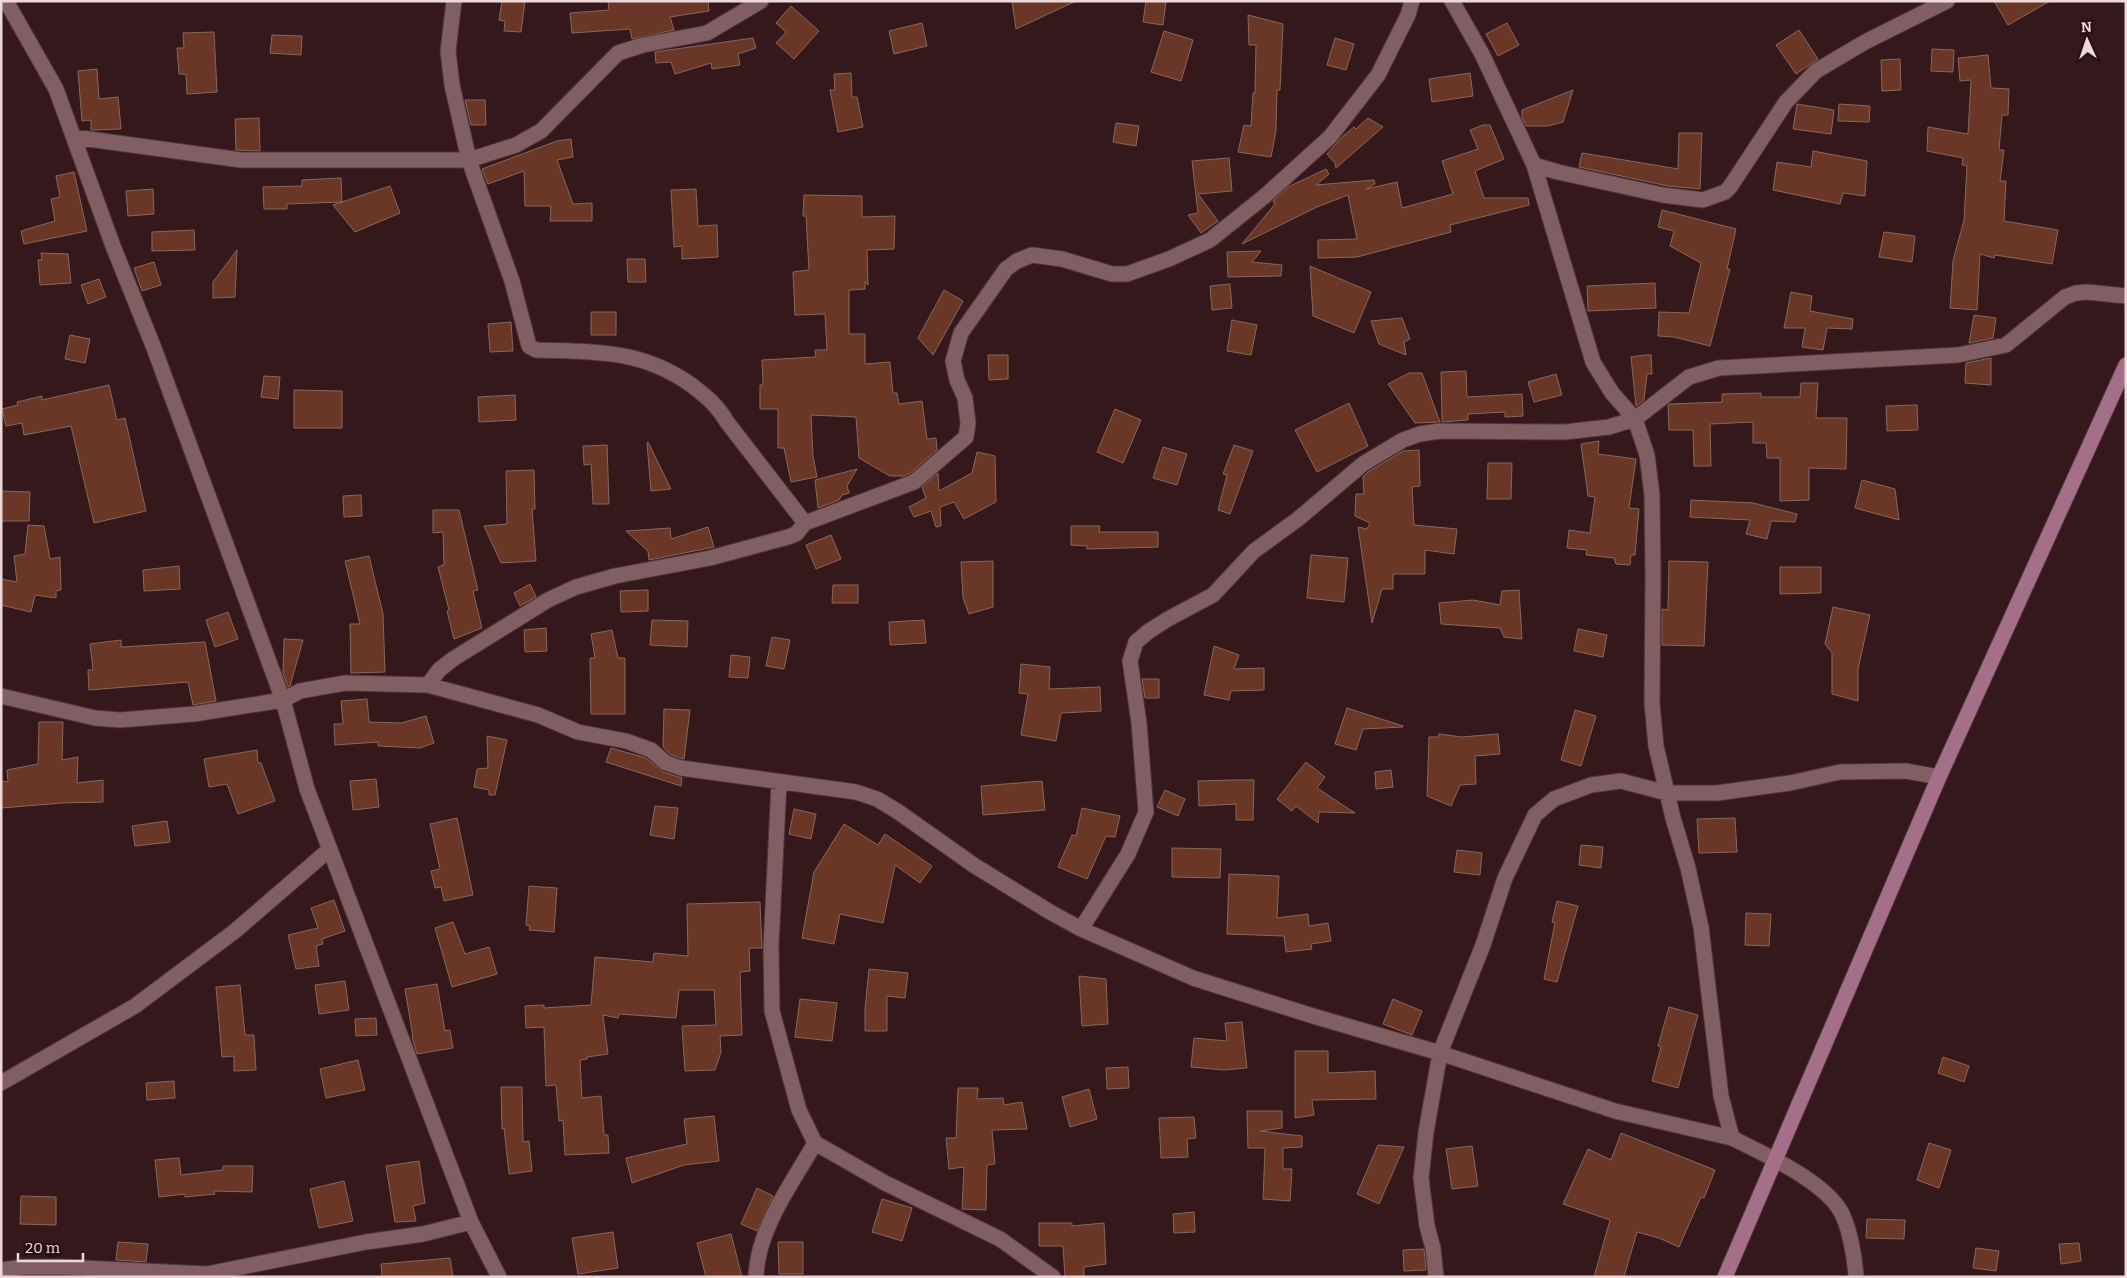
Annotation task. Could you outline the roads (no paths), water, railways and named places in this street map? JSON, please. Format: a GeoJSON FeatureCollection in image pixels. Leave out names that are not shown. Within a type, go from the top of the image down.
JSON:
{"type":"FeatureCollection","features":[{"type":"Feature","properties":{"kind":"main road"},"geometry":{"type":"LineString","coordinates":[[1725,1277],[1939,777],[2126,365]]}},
{"type":"Feature","properties":{"kind":"street"},"geometry":{"type":"LineString","coordinates":[[6,1],[56,90],[113,246],[154,348],[283,700],[307,789],[471,1222],[499,1277]]}},
{"type":"Feature","properties":{"kind":"street"},"geometry":{"type":"LineString","coordinates":[[454,1],[448,51],[452,85],[469,160],[512,281],[529,346],[536,350],[610,353],[638,358],[670,370],[716,404],[727,422],[805,523]]}},
{"type":"Feature","properties":{"kind":"street"},"geometry":{"type":"LineString","coordinates":[[74,137],[241,160],[469,160],[516,145],[541,131],[618,53],[643,44],[707,33],[761,1]]}},
{"type":"Feature","properties":{"kind":"street"},"geometry":{"type":"LineString","coordinates":[[428,685],[439,670],[452,660],[515,620],[565,592],[616,576],[710,558],[788,537],[796,534],[805,523],[914,482],[966,437],[968,423],[965,398],[957,380],[953,361],[960,333],[1006,269],[1017,261],[1032,256],[1062,259],[1112,274],[1126,274],[1169,259],[1210,240],[1265,196],[1330,137],[1378,75],[1408,15],[1412,1]]}},
{"type":"Feature","properties":{"kind":"street"},"geometry":{"type":"LineString","coordinates":[[1452,1],[1482,54],[1534,165],[1593,362],[1612,393],[1634,418],[1647,455],[1652,495],[1652,703],[1656,746],[1688,868],[1701,927],[1721,1096],[1732,1138]]}},
{"type":"Feature","properties":{"kind":"street"},"geometry":{"type":"LineString","coordinates":[[1534,165],[1611,184],[1683,198],[1702,200],[1725,192],[1786,102],[1816,71],[1865,42],[1947,1]]}},
{"type":"Feature","properties":{"kind":"street"},"geometry":{"type":"LineString","coordinates":[[1081,929],[1128,854],[1146,812],[1140,723],[1130,661],[1136,642],[1168,619],[1212,595],[1254,551],[1298,519],[1363,464],[1403,440],[1420,434],[1440,431],[1565,432],[1608,427],[1634,418],[1688,377],[1719,368],[1958,355],[1978,352],[2006,345],[2065,297],[2076,293],[2126,296]]}},
{"type":"Feature","properties":{"kind":"street"},"geometry":{"type":"LineString","coordinates":[[1,696],[95,718],[120,720],[194,714],[283,700],[300,691],[345,682],[428,685],[538,714],[578,732],[626,741],[651,750],[666,763],[681,768],[856,792],[877,799],[975,866],[1050,912],[1081,929],[1193,978],[1440,1053],[1615,1111],[1732,1138],[1776,1160],[1825,1194],[1839,1207],[1847,1228],[1856,1277]]}},
{"type":"Feature","properties":{"kind":"street"},"geometry":{"type":"LineString","coordinates":[[1436,1277],[1421,1178],[1426,1132],[1440,1053],[1483,945],[1505,878],[1535,815],[1554,799],[1591,785],[1621,781],[1667,793],[1717,792],[1755,788],[1840,772],[1906,771],[1939,777]]}},
{"type":"Feature","properties":{"kind":"street"},"geometry":{"type":"LineString","coordinates":[[779,782],[771,946],[772,1011],[799,1110],[815,1143],[885,1183],[1000,1239],[1053,1277]]}},
{"type":"Feature","properties":{"kind":"street"},"geometry":{"type":"LineString","coordinates":[[1,1083],[135,1006],[235,931],[330,849]]}},
{"type":"Feature","properties":{"kind":"street"},"geometry":{"type":"LineString","coordinates":[[756,1277],[757,1252],[766,1230],[815,1143]]}},
{"type":"Feature","properties":{"kind":"street"},"geometry":{"type":"LineString","coordinates":[[1,1270],[24,1267],[63,1267],[207,1274],[366,1242],[423,1234],[471,1222]]}}]}
